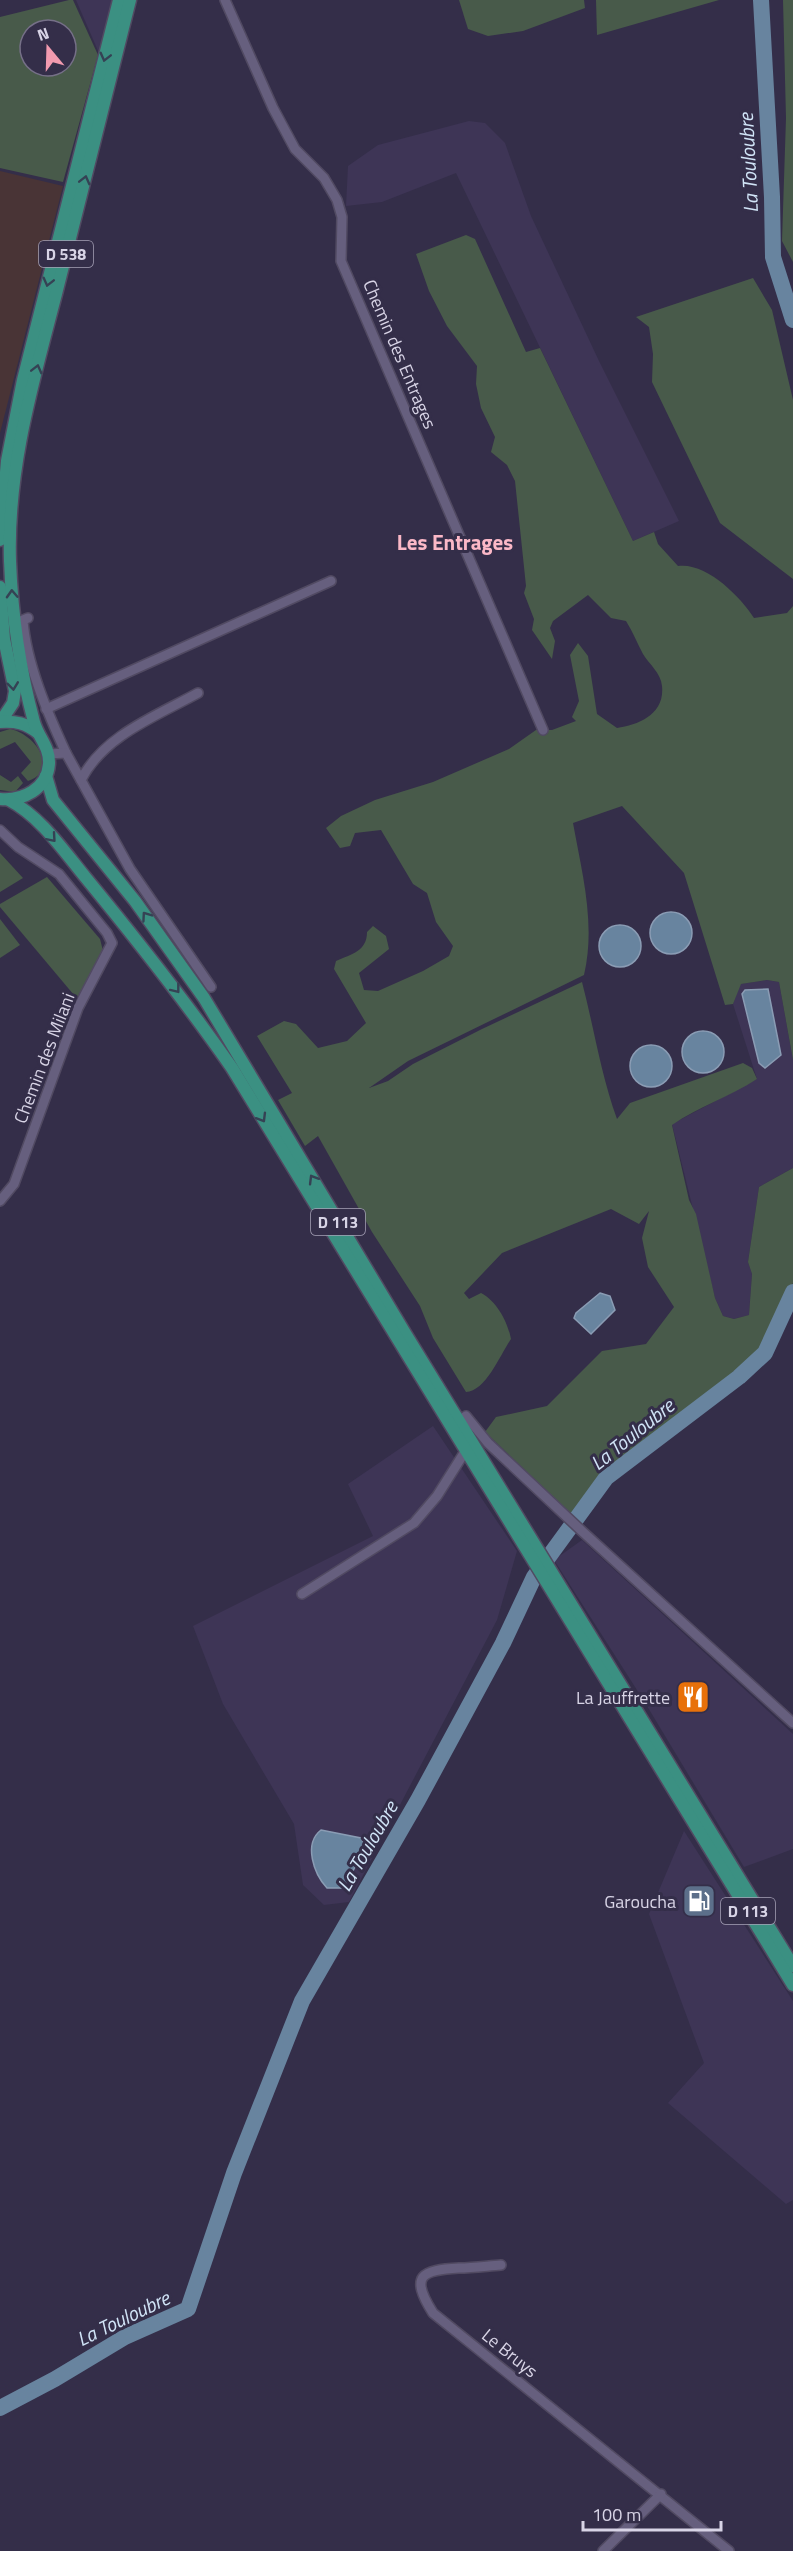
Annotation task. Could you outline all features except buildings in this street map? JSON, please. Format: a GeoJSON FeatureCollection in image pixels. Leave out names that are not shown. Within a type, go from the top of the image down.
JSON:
{"type":"FeatureCollection","features":[{"type":"Feature","properties":{"kind":"main road","name":"D 538"},"geometry":{"type":"LineString","coordinates":[[39,734],[13,616],[4,511],[7,461],[23,380],[119,0]]}},
{"type":"Feature","properties":{"kind":"main road","name":"D 538"},"geometry":{"type":"LineString","coordinates":[[0,540],[22,427],[130,0]]}},
{"type":"Feature","properties":{"kind":"main road"},"geometry":{"type":"LineString","coordinates":[[0,587],[4,639],[15,692],[13,703],[0,722]]}},
{"type":"Feature","properties":{"kind":"main road"},"geometry":{"type":"LineString","coordinates":[[0,722],[21,723],[39,734],[48,754],[46,776],[31,793],[5,799]]}},
{"type":"Feature","properties":{"kind":"main road","name":"D 113"},"geometry":{"type":"LineString","coordinates":[[46,776],[53,800],[135,901],[204,998],[456,1424],[793,1966]]}},
{"type":"Feature","properties":{"kind":"main road","name":"D 113"},"geometry":{"type":"LineString","coordinates":[[5,799],[31,813],[134,936],[191,1010],[232,1068],[456,1424]]}},
{"type":"Feature","properties":{"kind":"main road","name":"D 113"},"geometry":{"type":"LineString","coordinates":[[552,1580],[793,1985]]}},
{"type":"Feature","properties":{"kind":"street","name":"Chemin des Entrages"},"geometry":{"type":"LineString","coordinates":[[225,0],[273,108],[295,149],[324,178],[338,200],[342,217],[341,261],[543,730]]}},
{"type":"Feature","properties":{"kind":"street"},"geometry":{"type":"LineString","coordinates":[[46,708],[331,581]]}},
{"type":"Feature","properties":{"kind":"street"},"geometry":{"type":"LineString","coordinates":[[28,618],[23,620],[24,630],[46,708],[66,753],[130,869],[211,987]]}},
{"type":"Feature","properties":{"kind":"street"},"geometry":{"type":"LineString","coordinates":[[81,780],[88,765],[113,741],[198,693]]}},
{"type":"Feature","properties":{"kind":"street"},"geometry":{"type":"LineString","coordinates":[[48,754],[66,753]]}},
{"type":"Feature","properties":{"kind":"street","name":"Chemin des Milani"},"geometry":{"type":"LineString","coordinates":[[0,830],[18,847],[59,874],[107,933],[112,943],[78,1008],[14,1184],[0,1200]]}},
{"type":"Feature","properties":{"kind":"street"},"geometry":{"type":"LineString","coordinates":[[456,1424],[466,1416],[488,1443],[793,1723]]}},
{"type":"Feature","properties":{"kind":"street"},"geometry":{"type":"LineString","coordinates":[[302,1594],[414,1523],[437,1496],[470,1447]]}},
{"type":"Feature","properties":{"kind":"street","name":"Le Bruys"},"geometry":{"type":"LineString","coordinates":[[501,2265],[428,2271],[422,2278],[421,2285],[424,2299],[433,2313],[661,2494]]}},
{"type":"Feature","properties":{"kind":"street"},"geometry":{"type":"LineString","coordinates":[[603,2551],[661,2494],[729,2551]]}},
{"type":"Feature","properties":{"kind":"shaded area"},"geometry":{"type":"Polygon","coordinates":[[[76,0],[112,0],[99,53],[76,0]]]}},
{"type":"Feature","properties":{"kind":"shaded area"},"geometry":{"type":"Polygon","coordinates":[[[469,121],[485,123],[505,143],[531,216],[599,361],[679,521],[633,541],[456,173],[382,202],[346,206],[348,166],[378,145],[469,121]]]}},
{"type":"Feature","properties":{"kind":"shaded area"},"geometry":{"type":"Polygon","coordinates":[[[0,171],[63,186],[0,433],[0,171]]]}},
{"type":"Feature","properties":{"kind":"shaded area"},"geometry":{"type":"Polygon","coordinates":[[[767,980],[779,982],[793,1060],[793,1168],[759,1187],[748,1262],[752,1274],[749,1315],[734,1319],[723,1316],[715,1298],[672,1124],[757,1079],[733,1004],[740,984],[767,980]]]}},
{"type":"Feature","properties":{"kind":"shaded area"},"geometry":{"type":"Polygon","coordinates":[[[433,1426],[517,1551],[497,1620],[349,1902],[324,1905],[303,1885],[294,1824],[223,1704],[193,1626],[373,1536],[348,1484],[433,1426]]]}},
{"type":"Feature","properties":{"kind":"shaded area"},"geometry":{"type":"Polygon","coordinates":[[[582,1540],[793,1734],[793,1849],[744,1867],[644,1701],[554,1560],[582,1540]]]}},
{"type":"Feature","properties":{"kind":"shaded area"},"geometry":{"type":"Polygon","coordinates":[[[684,1831],[793,2001],[793,2200],[786,2204],[668,2103],[704,2063],[649,1914],[684,1831]]]}},
{"type":"Feature","properties":{"kind":"green space"},"geometry":{"type":"Polygon","coordinates":[[[73,0],[98,55],[63,182],[0,168],[0,17],[73,0]]]}},
{"type":"Feature","properties":{"kind":"green space"},"geometry":{"type":"Polygon","coordinates":[[[459,0],[584,0],[585,8],[523,31],[488,36],[468,29],[459,0]]]}},
{"type":"Feature","properties":{"kind":"green space"},"geometry":{"type":"Polygon","coordinates":[[[596,0],[719,0],[597,35],[596,0]]]}},
{"type":"Feature","properties":{"kind":"green space"},"geometry":{"type":"Polygon","coordinates":[[[783,0],[793,0],[793,262],[782,241],[786,118],[783,0]]]}},
{"type":"Feature","properties":{"kind":"green space"},"geometry":{"type":"Polygon","coordinates":[[[466,235],[475,239],[526,352],[540,348],[633,541],[654,532],[658,544],[678,566],[700,569],[711,575],[740,600],[754,618],[787,613],[793,606],[793,1060],[779,982],[767,980],[741,984],[733,1004],[725,1005],[684,873],[622,806],[573,823],[584,880],[588,918],[589,937],[584,975],[408,1061],[369,1088],[388,1081],[413,1064],[482,1029],[582,982],[602,1068],[617,1119],[630,1103],[743,1063],[752,1068],[757,1079],[672,1125],[689,1200],[696,1214],[715,1298],[723,1316],[734,1319],[749,1315],[752,1274],[748,1262],[759,1187],[793,1168],[793,1283],[756,1355],[685,1414],[654,1433],[598,1476],[573,1516],[485,1432],[496,1417],[547,1406],[602,1351],[646,1344],[674,1307],[648,1267],[642,1238],[649,1211],[639,1224],[611,1209],[502,1253],[464,1293],[469,1299],[481,1293],[492,1301],[507,1326],[511,1339],[486,1379],[480,1386],[466,1392],[433,1338],[420,1306],[372,1232],[318,1136],[305,1146],[278,1100],[292,1093],[257,1036],[284,1021],[296,1024],[318,1048],[347,1041],[366,1023],[334,969],[336,961],[361,948],[367,932],[373,926],[386,936],[389,949],[359,973],[364,990],[378,991],[423,971],[449,956],[453,946],[436,922],[427,893],[413,884],[381,830],[355,833],[350,846],[340,848],[326,828],[341,816],[375,800],[433,782],[509,749],[536,730],[552,730],[576,721],[572,717],[579,701],[570,655],[578,643],[588,656],[597,714],[617,728],[642,721],[655,711],[662,696],[659,677],[643,654],[626,621],[611,618],[588,595],[553,621],[550,628],[555,641],[552,659],[532,630],[534,619],[524,593],[526,586],[515,481],[507,465],[491,452],[495,437],[481,408],[476,384],[477,366],[447,326],[429,291],[416,254],[466,235]]]}},
{"type":"Feature","properties":{"kind":"green space"},"geometry":{"type":"Polygon","coordinates":[[[753,278],[772,310],[793,400],[793,579],[720,523],[652,382],[653,354],[649,327],[636,317],[753,278]]]}},
{"type":"Feature","properties":{"kind":"green space"},"geometry":{"type":"Polygon","coordinates":[[[10,729],[28,738],[41,753],[42,769],[37,776],[28,781],[21,773],[31,762],[15,742],[0,749],[0,732],[10,729]]]}},
{"type":"Feature","properties":{"kind":"green space"},"geometry":{"type":"Polygon","coordinates":[[[0,775],[11,782],[18,776],[23,783],[15,792],[0,790],[0,775]]]}},
{"type":"Feature","properties":{"kind":"green space"},"geometry":{"type":"Polygon","coordinates":[[[0,853],[23,878],[0,892],[0,853]]]}},
{"type":"Feature","properties":{"kind":"green space"},"geometry":{"type":"Polygon","coordinates":[[[47,877],[100,939],[103,951],[79,1001],[0,907],[0,904],[47,877]]]}},
{"type":"Feature","properties":{"kind":"green space"},"geometry":{"type":"Polygon","coordinates":[[[0,919],[20,945],[0,958],[0,919]]]}},
{"type":"Feature","properties":{"kind":"water"},"geometry":{"type":"Polygon","coordinates":[[[671,912],[686,918],[692,933],[686,948],[671,954],[656,948],[650,933],[656,918],[671,912]]]}},
{"type":"Feature","properties":{"kind":"water"},"geometry":{"type":"Polygon","coordinates":[[[620,925],[635,931],[641,946],[635,961],[620,967],[605,961],[599,946],[605,931],[620,925]]]}},
{"type":"Feature","properties":{"kind":"water"},"geometry":{"type":"Polygon","coordinates":[[[768,989],[781,1055],[765,1068],[759,1063],[742,994],[745,990],[768,989]]]}},
{"type":"Feature","properties":{"kind":"water"},"geometry":{"type":"Polygon","coordinates":[[[703,1031],[718,1037],[724,1052],[718,1067],[703,1073],[688,1067],[682,1052],[688,1037],[703,1031]]]}},
{"type":"Feature","properties":{"kind":"water"},"geometry":{"type":"Polygon","coordinates":[[[651,1045],[666,1051],[672,1066],[666,1081],[651,1087],[636,1081],[630,1066],[636,1051],[651,1045]]]}},
{"type":"Feature","properties":{"kind":"water"},"geometry":{"type":"Polygon","coordinates":[[[600,1293],[610,1296],[615,1310],[591,1334],[574,1318],[576,1313],[600,1293]]]}},
{"type":"Feature","properties":{"kind":"water"},"geometry":{"type":"Polygon","coordinates":[[[321,1830],[361,1838],[366,1846],[344,1888],[327,1888],[318,1875],[312,1859],[312,1851],[316,1836],[321,1830]]]}},
{"type":"Feature","properties":{"kind":"waterway","name":"La Touloubre"},"geometry":{"type":"LineString","coordinates":[[761,0],[773,257],[793,320]]}},
{"type":"Feature","properties":{"kind":"waterway","name":"La Touloubre"},"geometry":{"type":"LineString","coordinates":[[0,2408],[55,2379],[125,2337],[188,2309],[234,2173],[302,2001],[418,1800],[503,1643],[534,1577],[606,1478],[739,1377],[765,1353],[793,1292]]}},
{"type":"Feature","properties":{"kind":"place","name":"La Jauffrette"},"geometry":{"type":"Point","coordinates":[693,1697]}},
{"type":"Feature","properties":{"kind":"place","name":"Garoucha"},"geometry":{"type":"Point","coordinates":[699,1901]}},
{"type":"Feature","properties":{"kind":"district","name":"Les Entrages"},"geometry":{"type":"Point","coordinates":[455,542]}}]}
